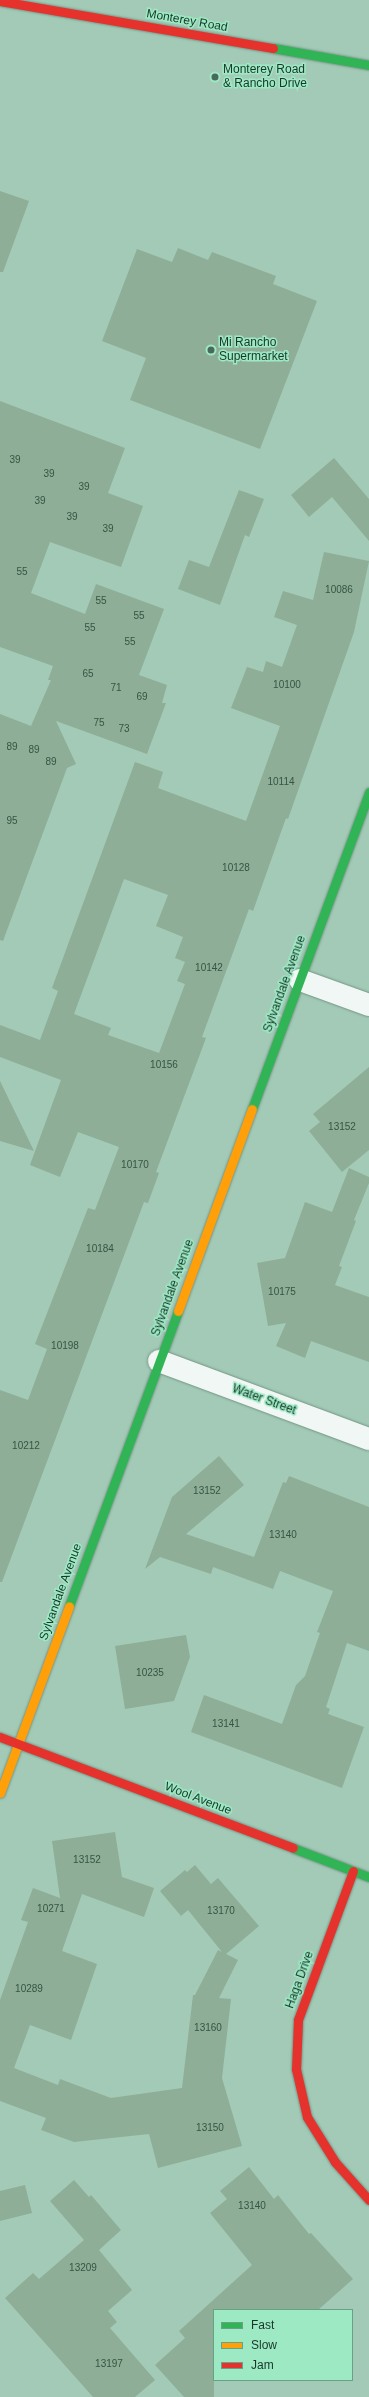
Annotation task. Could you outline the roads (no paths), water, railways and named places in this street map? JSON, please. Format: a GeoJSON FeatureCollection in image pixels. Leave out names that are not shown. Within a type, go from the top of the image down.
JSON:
{"type":"FeatureCollection","features":[{"type":"Feature","properties":{"kind":"street","name":"Monterey Road"},"geometry":{"type":"LineString","coordinates":[[0,0],[369,64]]}},
{"type":"Feature","properties":{"kind":"street","name":"Sylvandale Avenue"},"geometry":{"type":"LineString","coordinates":[[0,1793],[369,792]]}},
{"type":"Feature","properties":{"kind":"street"},"geometry":{"type":"LineString","coordinates":[[300,980],[369,1005]]}},
{"type":"Feature","properties":{"kind":"street","name":"Water Street"},"geometry":{"type":"LineString","coordinates":[[160,1361],[369,1439]]}},
{"type":"Feature","properties":{"kind":"street","name":"Wool Avenue"},"geometry":{"type":"LineString","coordinates":[[0,1737],[19,1742],[369,1877]]}},
{"type":"Feature","properties":{"kind":"street","name":"Haga Drive"},"geometry":{"type":"LineString","coordinates":[[353,1872],[298,2020],[296,2069],[308,2117],[335,2162],[369,2200]]}},
{"type":"Feature","properties":{"kind":"place","name":"Monterey Road & Rancho Drive"},"geometry":{"type":"Point","coordinates":[215,77]}},
{"type":"Feature","properties":{"kind":"place","name":"Mi Rancho Supermarket"},"geometry":{"type":"Point","coordinates":[211,350]}}]}
